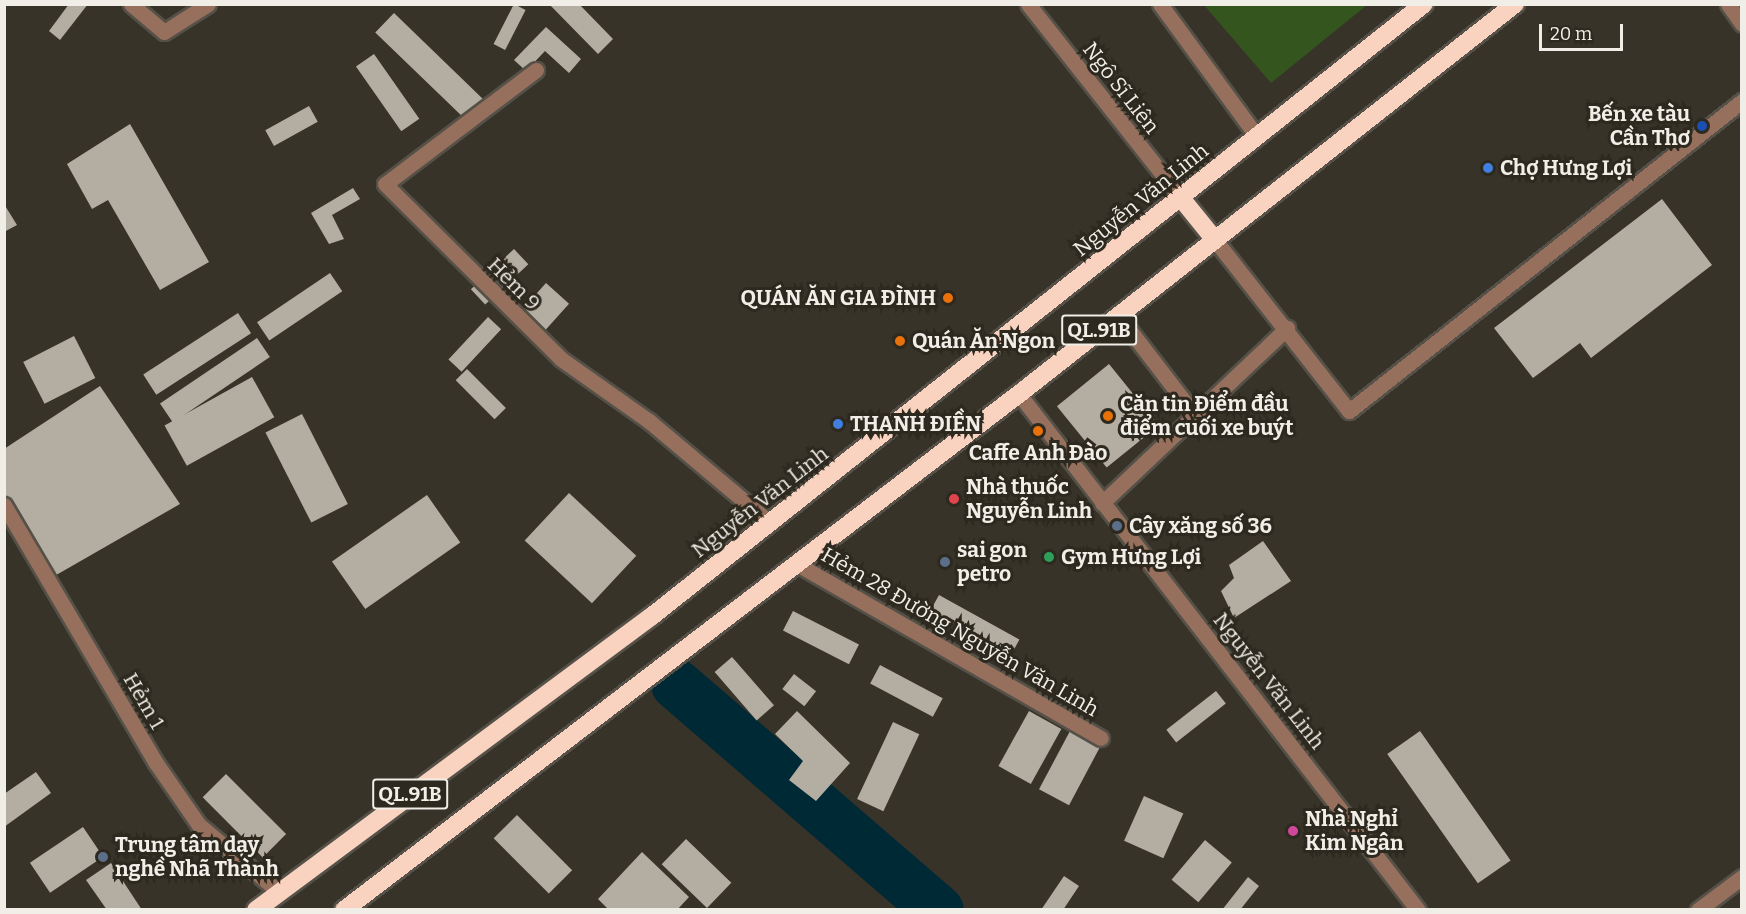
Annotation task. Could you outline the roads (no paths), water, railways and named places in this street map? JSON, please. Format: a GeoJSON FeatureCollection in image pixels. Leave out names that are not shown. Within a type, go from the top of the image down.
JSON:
{"type":"FeatureCollection","features":[{"type":"Feature","properties":{"kind":"highway","name":"Nguyễn Văn Linh"},"geometry":{"type":"LineString","coordinates":[[256,909],[652,616],[1424,4]]}},
{"type":"Feature","properties":{"kind":"highway","name":"QL.91B"},"geometry":{"type":"LineString","coordinates":[[344,909],[594,714],[680,653],[1019,394],[1515,4]]}},
{"type":"Feature","properties":{"kind":"highway"},"geometry":{"type":"LineString","coordinates":[[1181,198],[1215,240]]}},
{"type":"Feature","properties":{"kind":"street"},"geometry":{"type":"LineString","coordinates":[[131,4],[164,32],[208,4]]}},
{"type":"Feature","properties":{"kind":"street","name":"Ngô Sĩ Liên"},"geometry":{"type":"LineString","coordinates":[[1028,4],[1181,198]]}},
{"type":"Feature","properties":{"kind":"street"},"geometry":{"type":"LineString","coordinates":[[1160,4],[1256,135]]}},
{"type":"Feature","properties":{"kind":"street"},"geometry":{"type":"LineString","coordinates":[[1728,4],[1742,24]]}},
{"type":"Feature","properties":{"kind":"street","name":"Hẻm 9"},"geometry":{"type":"LineString","coordinates":[[536,70],[385,184],[561,359],[649,421],[770,523]]}},
{"type":"Feature","properties":{"kind":"street"},"geometry":{"type":"LineString","coordinates":[[1215,240],[1287,328],[1349,411],[1742,101]]}},
{"type":"Feature","properties":{"kind":"street"},"geometry":{"type":"LineString","coordinates":[[1118,315],[1194,414]]}},
{"type":"Feature","properties":{"kind":"street"},"geometry":{"type":"LineString","coordinates":[[1102,503],[1287,328]]}},
{"type":"Feature","properties":{"kind":"street","name":"Nguyễn Văn Linh"},"geometry":{"type":"LineString","coordinates":[[1019,394],[1418,909]]}},
{"type":"Feature","properties":{"kind":"street","name":"Hẻm 1"},"geometry":{"type":"LineString","coordinates":[[4,505],[156,763],[199,825],[279,892]]}},
{"type":"Feature","properties":{"kind":"street","name":"Hẻm 28 Đường Nguyễn Văn Linh"},"geometry":{"type":"LineString","coordinates":[[797,564],[1101,738]]}},
{"type":"Feature","properties":{"kind":"street"},"geometry":{"type":"LineString","coordinates":[[1698,909],[1742,877]]}},
{"type":"Feature","properties":{"kind":"waterway"},"geometry":{"type":"LineString","coordinates":[[676,684],[938,910]]}},
{"type":"Feature","properties":{"kind":"place","name":"Bến xe tàu Cần Thơ"},"geometry":{"type":"Point","coordinates":[1702,126]}},
{"type":"Feature","properties":{"kind":"place","name":"Chợ Hưng Lợi"},"geometry":{"type":"Point","coordinates":[1488,168]}},
{"type":"Feature","properties":{"kind":"place","name":"QUÁN ĂN GIA ĐÌNH"},"geometry":{"type":"Point","coordinates":[948,298]}},
{"type":"Feature","properties":{"kind":"place","name":"Quán Ăn Ngon"},"geometry":{"type":"Point","coordinates":[900,341]}},
{"type":"Feature","properties":{"kind":"place","name":"Căn tin Điểm đầu điểm cuối xe buýt"},"geometry":{"type":"Point","coordinates":[1108,416]}},
{"type":"Feature","properties":{"kind":"place","name":"THANH ĐIỀN"},"geometry":{"type":"Point","coordinates":[838,424]}},
{"type":"Feature","properties":{"kind":"place","name":"Caffe Anh Đào"},"geometry":{"type":"Point","coordinates":[1038,431]}},
{"type":"Feature","properties":{"kind":"place","name":"Nhà thuốc Nguyễn Linh"},"geometry":{"type":"Point","coordinates":[954,499]}},
{"type":"Feature","properties":{"kind":"place","name":"Cây xăng số 36"},"geometry":{"type":"Point","coordinates":[1117,526]}},
{"type":"Feature","properties":{"kind":"place","name":"Gym Hưng Lợi"},"geometry":{"type":"Point","coordinates":[1049,557]}},
{"type":"Feature","properties":{"kind":"place","name":"sai gon petro"},"geometry":{"type":"Point","coordinates":[945,562]}},
{"type":"Feature","properties":{"kind":"place","name":"Nhà Nghỉ Kim Ngân"},"geometry":{"type":"Point","coordinates":[1293,831]}},
{"type":"Feature","properties":{"kind":"place","name":"Trung tâm dạy nghề Nhã Thành"},"geometry":{"type":"Point","coordinates":[103,857]}}]}
